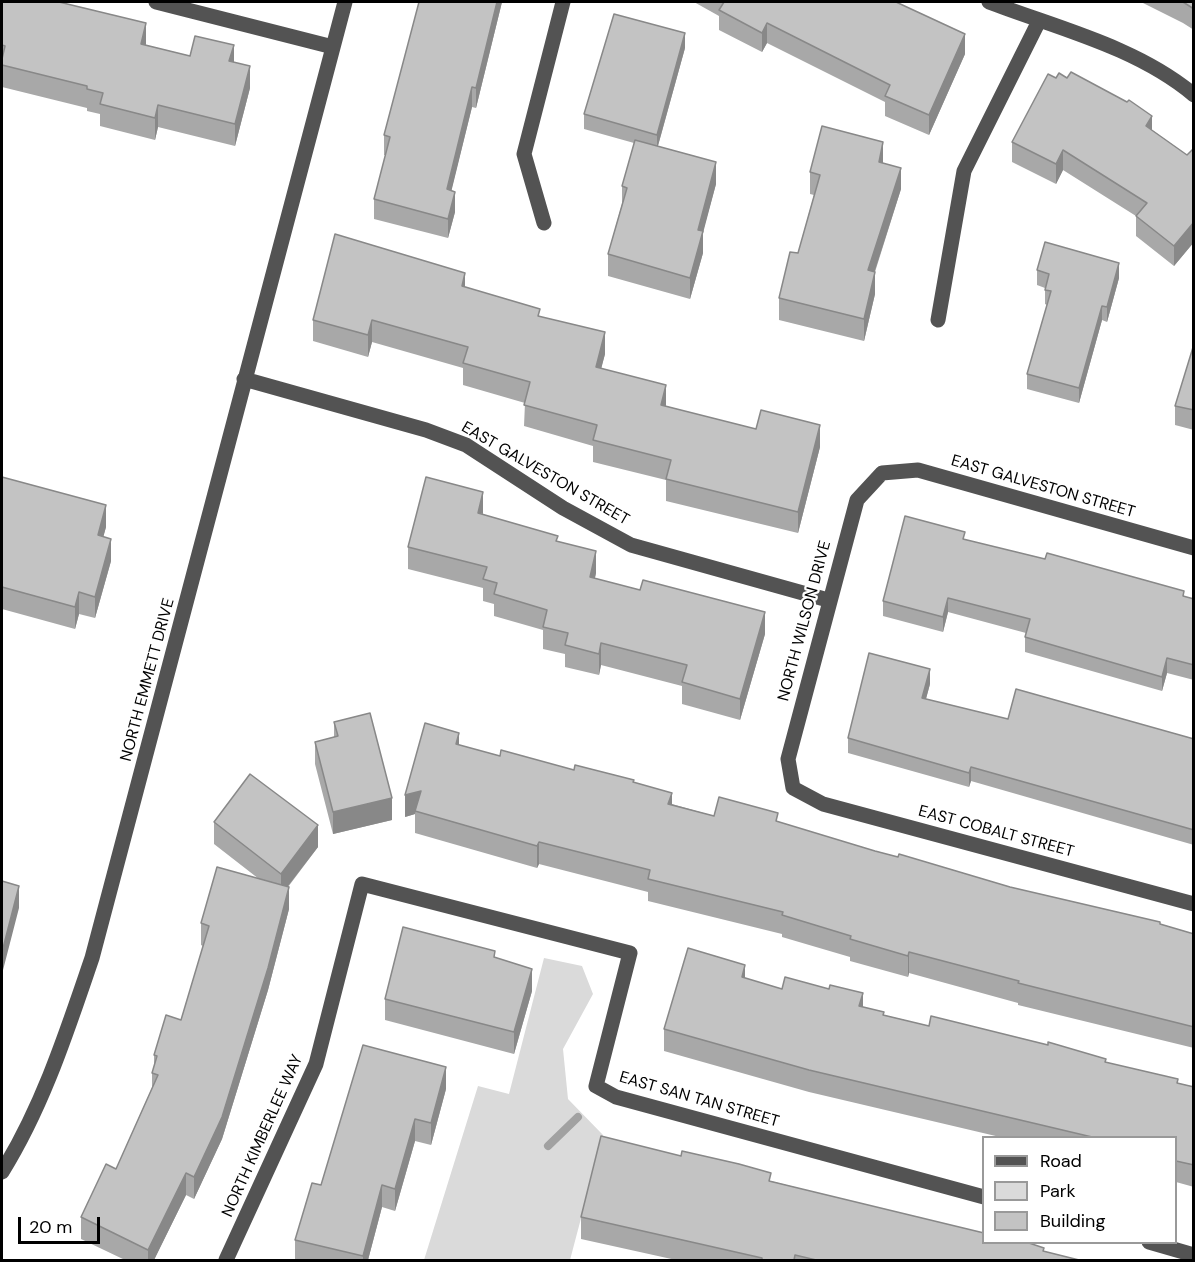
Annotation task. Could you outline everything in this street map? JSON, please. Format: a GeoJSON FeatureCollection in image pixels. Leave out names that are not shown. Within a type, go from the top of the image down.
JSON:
{"type":"FeatureCollection","features":[{"type":"Feature","properties":{"kind":"street"},"geometry":{"type":"LineString","coordinates":[[156,2],[333,47]]}},
{"type":"Feature","properties":{"kind":"street","name":"NORTH EMMETT DRIVE"},"geometry":{"type":"LineString","coordinates":[[2,1172],[18,1146],[61,1049],[92,958],[345,2]]}},
{"type":"Feature","properties":{"kind":"street"},"geometry":{"type":"LineString","coordinates":[[544,223],[524,154],[563,2]]}},
{"type":"Feature","properties":{"kind":"street"},"geometry":{"type":"LineString","coordinates":[[989,2],[1106,46],[1179,83],[1194,96]]}},
{"type":"Feature","properties":{"kind":"street"},"geometry":{"type":"LineString","coordinates":[[938,320],[964,171],[1039,21]]}},
{"type":"Feature","properties":{"kind":"street","name":"EAST GALVESTON STREET"},"geometry":{"type":"LineString","coordinates":[[244,379],[426,430],[466,446],[563,508],[630,545],[828,600]]}},
{"type":"Feature","properties":{"kind":"street","name":"EAST GALVESTON STREET"},"geometry":{"type":"LineString","coordinates":[[882,473],[918,470],[1194,548]]}},
{"type":"Feature","properties":{"kind":"street","name":"NORTH WILSON DRIVE"},"geometry":{"type":"LineString","coordinates":[[793,788],[788,759],[856,500],[882,473]]}},
{"type":"Feature","properties":{"kind":"street","name":"EAST COBALT STREET"},"geometry":{"type":"LineString","coordinates":[[793,788],[823,804],[1194,904]]}},
{"type":"Feature","properties":{"kind":"street","name":"EAST SAN TAN STREET"},"geometry":{"type":"LineString","coordinates":[[362,884],[630,953],[596,1086],[616,1097],[982,1196]]}},
{"type":"Feature","properties":{"kind":"street","name":"NORTH KIMBERLEE WAY"},"geometry":{"type":"LineString","coordinates":[[226,1260],[316,1064],[362,884]]}},
{"type":"Feature","properties":{"kind":"street"},"geometry":{"type":"LineString","coordinates":[[1156,1244],[1194,1255]]}},
{"type":"Feature","properties":{"kind":"green space"},"geometry":{"type":"Polygon","coordinates":[[[544,958],[582,966],[593,994],[563,1049],[568,1099],[603,1135],[570,1260],[424,1260],[478,1086],[509,1094],[544,958]]]}},
{"type":"Feature","properties":{"kind":"building"},"geometry":{"type":"Polygon","coordinates":[[[2,2],[59,2],[146,23],[141,44],[190,56],[195,36],[234,45],[229,61],[250,66],[235,124],[158,105],[155,118],[100,104],[103,93],[87,89],[87,86],[2,65],[5,46],[2,45],[2,2]]]}},
{"type":"Feature","properties":{"kind":"building"},"geometry":{"type":"Polygon","coordinates":[[[419,2],[497,2],[476,88],[472,87],[447,189],[455,192],[448,219],[374,199],[390,137],[384,135],[419,2]]]}},
{"type":"Feature","properties":{"kind":"building"},"geometry":{"type":"Polygon","coordinates":[[[724,2],[896,2],[965,34],[929,115],[885,96],[890,85],[767,23],[762,33],[719,10],[724,2]]]}},
{"type":"Feature","properties":{"kind":"building"},"geometry":{"type":"Polygon","coordinates":[[[1183,2],[1194,2],[1194,9],[1183,2]]]}},
{"type":"Feature","properties":{"kind":"building"},"geometry":{"type":"Polygon","coordinates":[[[614,14],[685,33],[657,135],[584,114],[614,14]]]}},
{"type":"Feature","properties":{"kind":"building"},"geometry":{"type":"Polygon","coordinates":[[[1071,72],[1127,102],[1129,100],[1152,116],[1146,126],[1187,155],[1194,149],[1194,222],[1174,246],[1136,216],[1147,203],[1063,150],[1056,164],[1012,142],[1048,74],[1056,78],[1059,73],[1067,78],[1071,72]]]}},
{"type":"Feature","properties":{"kind":"building"},"geometry":{"type":"Polygon","coordinates":[[[822,126],[883,142],[879,162],[901,168],[868,270],[875,272],[864,319],[779,298],[790,252],[798,253],[820,175],[810,172],[822,126]]]}},
{"type":"Feature","properties":{"kind":"building"},"geometry":{"type":"Polygon","coordinates":[[[635,140],[716,162],[698,230],[703,231],[690,278],[608,254],[627,188],[622,186],[635,140]]]}},
{"type":"Feature","properties":{"kind":"building"},"geometry":{"type":"Polygon","coordinates":[[[335,234],[465,273],[462,286],[540,309],[538,316],[605,332],[596,367],[666,385],[661,405],[756,429],[761,410],[820,425],[798,512],[666,479],[671,460],[593,440],[597,425],[524,405],[530,382],[463,363],[468,347],[372,320],[368,335],[313,320],[335,234]]]}},
{"type":"Feature","properties":{"kind":"building"},"geometry":{"type":"Polygon","coordinates":[[[1045,242],[1119,263],[1107,307],[1102,306],[1079,388],[1027,374],[1051,291],[1045,290],[1049,274],[1037,270],[1045,242]]]}},
{"type":"Feature","properties":{"kind":"building"},"geometry":{"type":"Polygon","coordinates":[[[1194,344],[1194,410],[1175,406],[1194,344]]]}},
{"type":"Feature","properties":{"kind":"building"},"geometry":{"type":"Polygon","coordinates":[[[2,477],[106,505],[98,535],[111,539],[95,597],[79,592],[75,607],[2,587],[2,477]]]}},
{"type":"Feature","properties":{"kind":"building"},"geometry":{"type":"Polygon","coordinates":[[[426,477],[483,492],[478,513],[558,536],[556,541],[596,551],[590,577],[640,590],[643,580],[765,612],[740,699],[682,682],[687,665],[601,643],[599,654],[565,645],[568,633],[543,627],[547,610],[494,594],[497,583],[483,579],[487,567],[408,547],[426,477]]]}},
{"type":"Feature","properties":{"kind":"building"},"geometry":{"type":"Polygon","coordinates":[[[905,516],[965,532],[963,539],[1045,559],[1047,553],[1184,591],[1183,596],[1194,599],[1194,665],[1167,658],[1162,677],[1025,637],[1030,619],[948,598],[943,617],[883,601],[905,516]]]}},
{"type":"Feature","properties":{"kind":"building"},"geometry":{"type":"Polygon","coordinates":[[[869,653],[930,669],[922,698],[1008,719],[1016,689],[1194,739],[1194,830],[971,767],[969,773],[848,738],[869,653]]]}},
{"type":"Feature","properties":{"kind":"building"},"geometry":{"type":"Polygon","coordinates":[[[370,713],[392,798],[333,812],[315,742],[338,736],[334,722],[370,713]]]}},
{"type":"Feature","properties":{"kind":"building"},"geometry":{"type":"Polygon","coordinates":[[[425,723],[459,733],[456,744],[500,756],[501,750],[574,770],[575,765],[634,780],[633,782],[672,793],[668,804],[714,816],[719,797],[778,813],[776,821],[875,851],[898,857],[899,854],[1010,887],[1160,922],[1160,924],[1194,934],[1194,1027],[1018,983],[1019,981],[909,952],[908,956],[850,939],[851,936],[782,915],[783,912],[648,879],[650,870],[539,842],[537,846],[415,811],[421,791],[405,795],[425,723]]]}},
{"type":"Feature","properties":{"kind":"building"},"geometry":{"type":"Polygon","coordinates":[[[250,774],[318,825],[281,874],[214,822],[250,774]]]}},
{"type":"Feature","properties":{"kind":"building"},"geometry":{"type":"Polygon","coordinates":[[[217,867],[289,887],[268,968],[222,1117],[194,1177],[186,1173],[148,1250],[81,1217],[106,1164],[116,1169],[158,1075],[152,1073],[157,1056],[154,1055],[166,1015],[181,1020],[209,926],[201,923],[217,867]]]}},
{"type":"Feature","properties":{"kind":"building"},"geometry":{"type":"Polygon","coordinates":[[[2,881],[19,886],[2,952],[2,881]]]}},
{"type":"Feature","properties":{"kind":"building"},"geometry":{"type":"Polygon","coordinates":[[[403,927],[495,951],[494,957],[532,969],[514,1032],[385,999],[403,927]]]}},
{"type":"Feature","properties":{"kind":"building"},"geometry":{"type":"Polygon","coordinates":[[[688,948],[745,965],[742,977],[782,989],[785,977],[829,989],[830,985],[863,993],[859,1006],[884,1012],[883,1015],[929,1026],[931,1016],[1048,1045],[1048,1042],[1106,1059],[1105,1062],[1178,1079],[1177,1083],[1194,1087],[1194,1165],[1177,1161],[1177,1136],[1088,1136],[809,1070],[664,1029],[688,948]]]}},
{"type":"Feature","properties":{"kind":"building"},"geometry":{"type":"Polygon","coordinates":[[[363,1045],[446,1067],[431,1123],[415,1119],[395,1189],[382,1185],[363,1256],[295,1240],[312,1183],[321,1185],[363,1045]]]}},
{"type":"Feature","properties":{"kind":"building"},"geometry":{"type":"Polygon","coordinates":[[[601,1136],[681,1156],[682,1151],[739,1164],[771,1173],[769,1181],[982,1233],[982,1244],[1032,1244],[1044,1248],[1043,1251],[1079,1260],[816,1260],[795,1255],[794,1260],[762,1260],[762,1258],[581,1217],[601,1136]]]}},
{"type":"Feature","properties":{"kind":"waterway"},"geometry":{"type":"LineString","coordinates":[[548,1146],[578,1117]]}}]}
